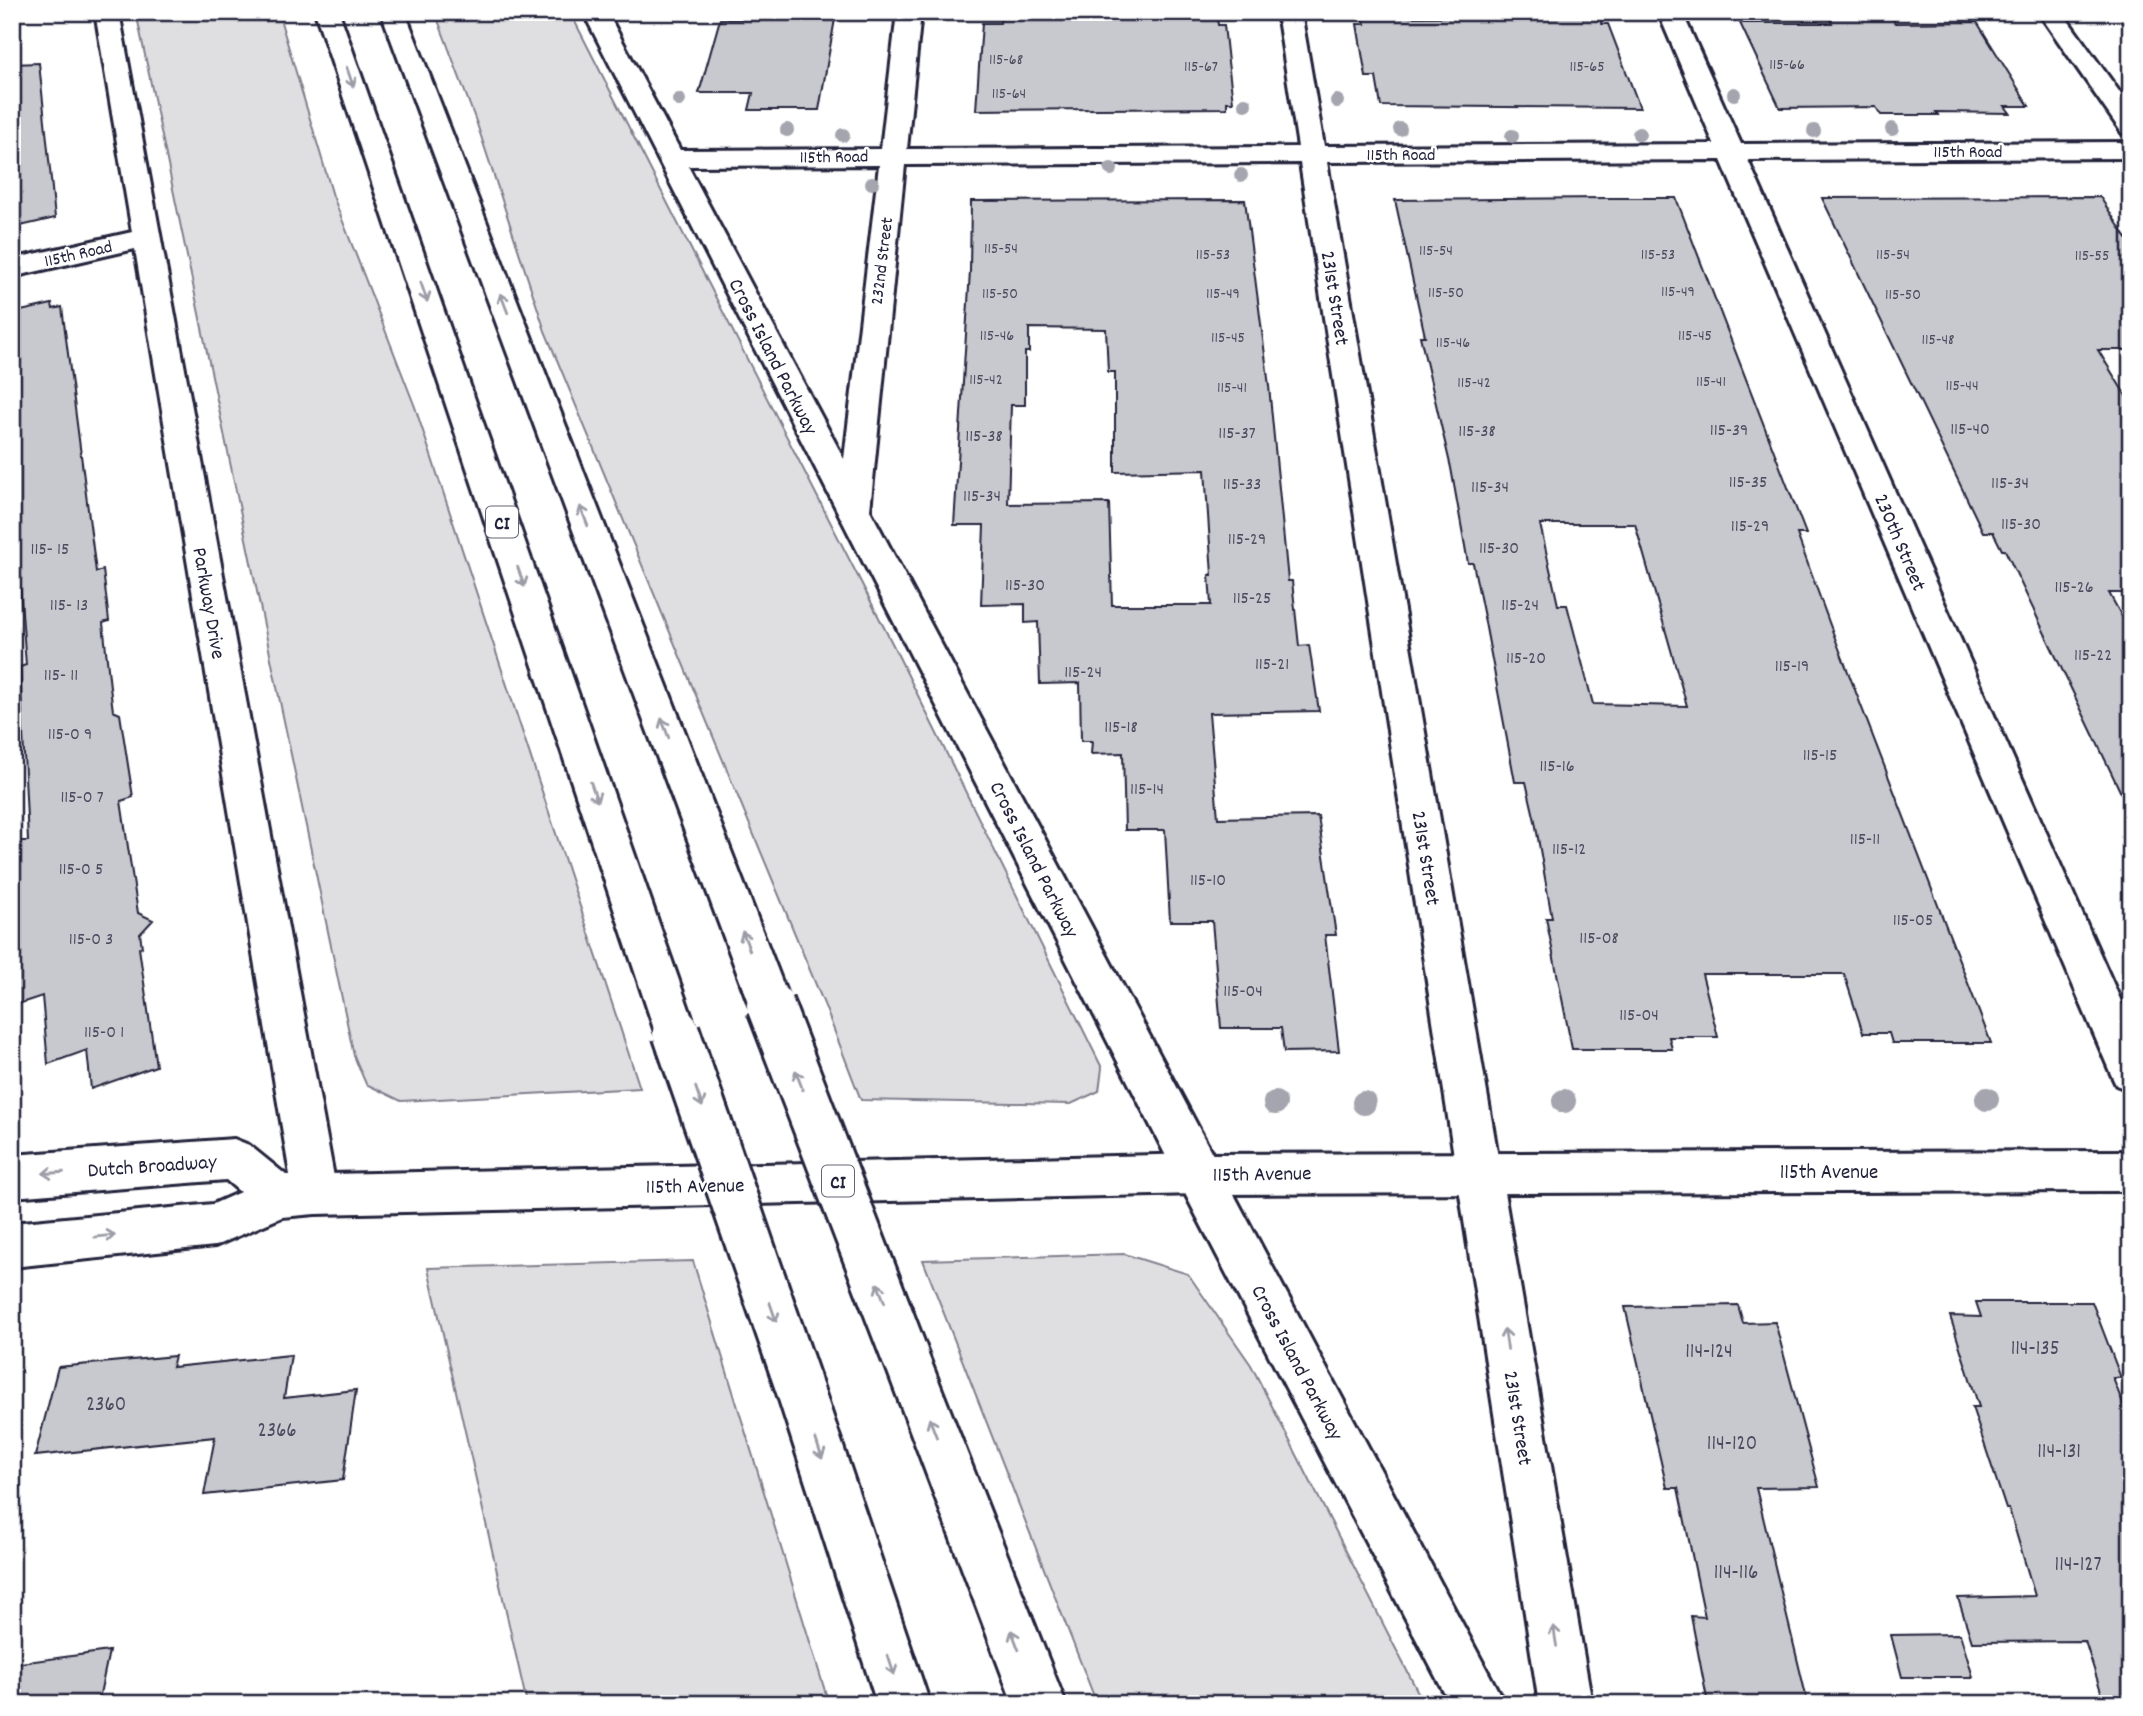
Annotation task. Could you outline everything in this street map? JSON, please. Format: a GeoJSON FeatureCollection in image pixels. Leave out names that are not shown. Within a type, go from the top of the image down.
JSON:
{"type":"FeatureCollection","features":[{"type":"Feature","properties":{"kind":"main road","name":"Parkway Drive"},"geometry":{"type":"LineString","coordinates":[[107,12],[297,1194]]}},
{"type":"Feature","properties":{"kind":"main road","name":"CI"},"geometry":{"type":"LineString","coordinates":[[327,12],[798,1384],[904,1704]]}},
{"type":"Feature","properties":{"kind":"main road","name":"CI"},"geometry":{"type":"LineString","coordinates":[[393,12],[770,1005],[1040,1704]]}},
{"type":"Feature","properties":{"kind":"main road","name":"Cross Island Parkway"},"geometry":{"type":"LineString","coordinates":[[596,12],[1199,1174],[1479,1704]]}},
{"type":"Feature","properties":{"kind":"main road","name":"232nd Street"},"geometry":{"type":"LineString","coordinates":[[854,510],[909,12]]}},
{"type":"Feature","properties":{"kind":"main road","name":"231st Street"},"geometry":{"type":"LineString","coordinates":[[1289,12],[1566,1704]]}},
{"type":"Feature","properties":{"kind":"main road","name":"230th Street"},"geometry":{"type":"LineString","coordinates":[[1670,12],[2131,1072]]}},
{"type":"Feature","properties":{"kind":"main road"},"geometry":{"type":"LineString","coordinates":[[2050,12],[2131,127]]}},
{"type":"Feature","properties":{"kind":"main road","name":"115th Road"},"geometry":{"type":"LineString","coordinates":[[671,158],[2131,150]]}},
{"type":"Feature","properties":{"kind":"main road","name":"115th Road"},"geometry":{"type":"LineString","coordinates":[[12,268],[145,238]]}},
{"type":"Feature","properties":{"kind":"main road","name":"Dutch Broadway"},"geometry":{"type":"LineString","coordinates":[[12,1176],[234,1159],[297,1194]]}},
{"type":"Feature","properties":{"kind":"main road","name":"115th Avenue"},"geometry":{"type":"LineString","coordinates":[[297,1194],[1199,1174],[1478,1171],[2131,1171]]}},
{"type":"Feature","properties":{"kind":"main road"},"geometry":{"type":"LineString","coordinates":[[12,1245],[215,1225],[297,1194]]}},
{"type":"Feature","properties":{"kind":"shaded area"},"geometry":{"type":"Polygon","coordinates":[[[136,12],[278,12],[333,196],[415,407],[640,1088],[401,1101],[366,1084],[354,1056],[136,12]]]}},
{"type":"Feature","properties":{"kind":"shaded area"},"geometry":{"type":"Polygon","coordinates":[[[435,12],[570,12],[894,647],[1102,1068],[1099,1091],[1071,1104],[861,1100],[824,1004],[545,331],[477,124],[435,12]]]}},
{"type":"Feature","properties":{"kind":"shaded area"},"geometry":{"type":"Polygon","coordinates":[[[1124,1254],[1188,1274],[1251,1365],[1424,1704],[1097,1704],[923,1260],[1124,1254]]]}},
{"type":"Feature","properties":{"kind":"shaded area"},"geometry":{"type":"Polygon","coordinates":[[[693,1261],[829,1704],[527,1704],[428,1268],[693,1261]]]}},
{"type":"Feature","properties":{"kind":"building"},"geometry":{"type":"Polygon","coordinates":[[[1170,12],[1216,12],[1218,25],[1224,25],[1233,102],[1227,102],[1227,108],[976,110],[982,23],[1000,23],[1001,17],[1170,18],[1170,12]]]}},
{"type":"Feature","properties":{"kind":"building"},"geometry":{"type":"Polygon","coordinates":[[[1362,12],[1409,12],[1410,17],[1549,16],[1548,12],[1598,12],[1602,24],[1608,24],[1640,108],[1381,106],[1376,77],[1366,77],[1357,24],[1365,24],[1362,12]]]}},
{"type":"Feature","properties":{"kind":"building"},"geometry":{"type":"Polygon","coordinates":[[[1828,15],[1891,16],[1895,23],[1977,22],[2029,106],[2005,106],[2010,113],[1936,112],[1938,115],[1881,115],[1876,107],[1780,108],[1740,23],[1832,23],[1828,15]]]}},
{"type":"Feature","properties":{"kind":"building"},"geometry":{"type":"Polygon","coordinates":[[[720,19],[835,19],[819,110],[749,110],[753,93],[699,93],[720,19]]]}},
{"type":"Feature","properties":{"kind":"building"},"geometry":{"type":"Polygon","coordinates":[[[39,63],[55,218],[12,228],[12,64],[39,63]]]}},
{"type":"Feature","properties":{"kind":"building"},"geometry":{"type":"Polygon","coordinates":[[[2100,197],[2131,245],[2131,350],[2098,350],[2131,404],[2131,593],[2109,593],[2131,633],[2131,814],[2005,550],[2002,550],[1993,532],[1983,532],[1822,198],[2100,197]]]}},
{"type":"Feature","properties":{"kind":"building"},"geometry":{"type":"Polygon","coordinates":[[[1676,198],[1806,534],[1797,534],[1830,625],[1991,1043],[1892,1043],[1889,1033],[1863,1033],[1844,974],[1702,974],[1718,1037],[1669,1037],[1672,1049],[1572,1049],[1546,918],[1552,918],[1535,821],[1526,782],[1515,782],[1473,563],[1468,563],[1451,468],[1420,336],[1425,336],[1395,200],[1676,198]],[[1540,524],[1558,605],[1567,605],[1593,704],[1687,706],[1635,524],[1540,524]]]}},
{"type":"Feature","properties":{"kind":"building"},"geometry":{"type":"Polygon","coordinates":[[[1245,200],[1269,386],[1288,581],[1292,581],[1299,646],[1309,645],[1319,711],[1209,713],[1218,818],[1318,816],[1336,935],[1325,935],[1339,1051],[1284,1052],[1281,1028],[1221,1028],[1212,921],[1170,921],[1165,830],[1125,830],[1123,753],[1091,754],[1092,741],[1081,741],[1080,683],[1040,684],[1038,622],[1025,623],[1025,604],[981,605],[984,525],[954,525],[970,271],[971,201],[1245,200]],[[1029,328],[1029,352],[1025,352],[1025,405],[1011,405],[1008,504],[1109,503],[1112,605],[1211,605],[1209,575],[1212,575],[1205,470],[1115,472],[1115,372],[1108,372],[1106,329],[1029,328]]]}},
{"type":"Feature","properties":{"kind":"building"},"geometry":{"type":"Polygon","coordinates":[[[52,304],[53,309],[62,307],[96,572],[103,570],[109,621],[103,623],[113,711],[120,714],[133,797],[121,801],[138,913],[153,920],[140,934],[142,947],[139,948],[156,1066],[91,1089],[87,1050],[48,1064],[42,996],[12,1006],[12,841],[28,841],[20,667],[26,665],[19,574],[12,576],[12,313],[52,304]]]}},
{"type":"Feature","properties":{"kind":"building"},"geometry":{"type":"Polygon","coordinates":[[[1976,1302],[2092,1302],[2121,1378],[2113,1378],[2131,1425],[2131,1704],[2105,1704],[2085,1641],[1972,1642],[1958,1598],[2035,1596],[2009,1509],[2006,1509],[1972,1407],[1979,1407],[1950,1316],[1981,1317],[1976,1302]]]}},
{"type":"Feature","properties":{"kind":"building"},"geometry":{"type":"Polygon","coordinates":[[[1738,1305],[1743,1323],[1775,1322],[1819,1487],[1756,1488],[1808,1704],[1708,1704],[1691,1616],[1705,1617],[1678,1488],[1667,1488],[1625,1307],[1738,1305]]]}},
{"type":"Feature","properties":{"kind":"building"},"geometry":{"type":"Polygon","coordinates":[[[291,1355],[284,1398],[356,1390],[343,1480],[204,1495],[215,1437],[35,1456],[58,1367],[175,1356],[172,1367],[291,1355]]]}},
{"type":"Feature","properties":{"kind":"building"},"geometry":{"type":"Polygon","coordinates":[[[1960,1634],[1973,1677],[1902,1677],[1891,1635],[1960,1634]]]}},
{"type":"Feature","properties":{"kind":"building"},"geometry":{"type":"Polygon","coordinates":[[[109,1651],[98,1704],[12,1704],[12,1664],[109,1651]]]}}]}
